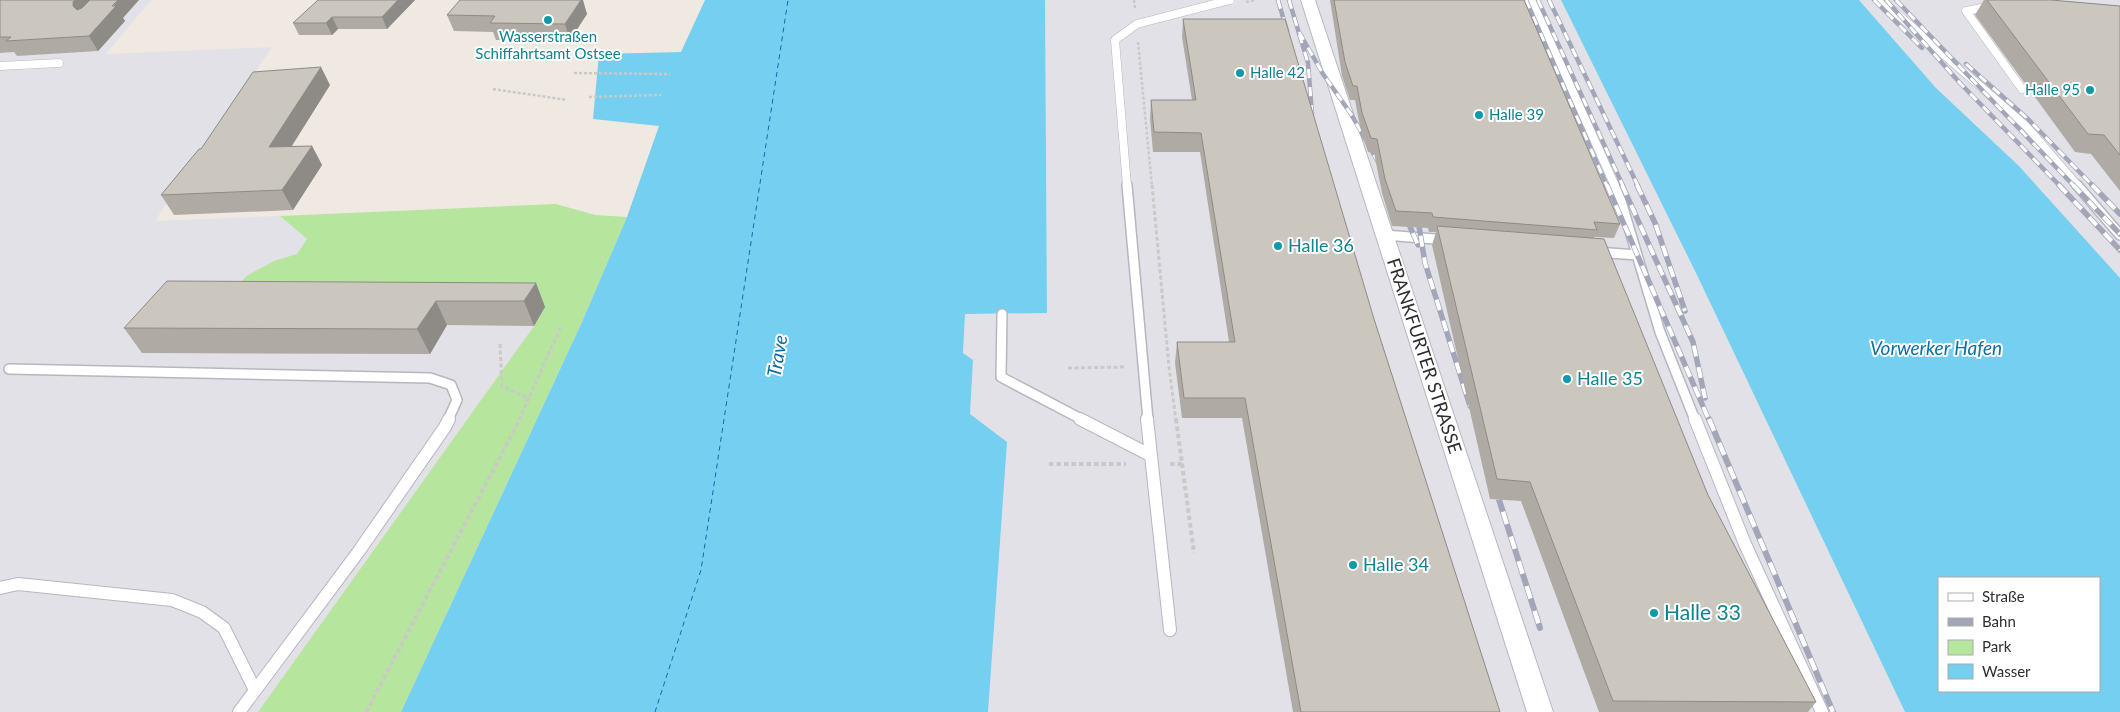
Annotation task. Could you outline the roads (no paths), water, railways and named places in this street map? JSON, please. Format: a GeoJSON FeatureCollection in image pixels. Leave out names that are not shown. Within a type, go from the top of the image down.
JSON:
{"type":"FeatureCollection","features":[{"type":"Feature","properties":{"kind":"street","name":"FRANKFURTER STRASSE"},"geometry":{"type":"LineString","coordinates":[[1308,0],[1540,712]]}},
{"type":"Feature","properties":{"kind":"lane"},"geometry":{"type":"LineString","coordinates":[[1170,630],[1142,367],[1115,40],[1137,24],[1230,0]]}},
{"type":"Feature","properties":{"kind":"lane"},"geometry":{"type":"LineString","coordinates":[[1532,0],[1621,201],[1660,332],[1742,535],[1822,712]]}},
{"type":"Feature","properties":{"kind":"lane"},"geometry":{"type":"LineString","coordinates":[[1881,0],[2026,126],[2120,235]]}},
{"type":"Feature","properties":{"kind":"lane"},"geometry":{"type":"LineString","coordinates":[[1996,7],[1986,6],[1966,12],[2022,89]]}},
{"type":"Feature","properties":{"kind":"lane"},"geometry":{"type":"LineString","coordinates":[[0,66],[59,63]]}},
{"type":"Feature","properties":{"kind":"lane"},"geometry":{"type":"LineString","coordinates":[[1385,235],[1453,240]]}},
{"type":"Feature","properties":{"kind":"lane"},"geometry":{"type":"LineString","coordinates":[[1589,251],[1637,255]]}},
{"type":"Feature","properties":{"kind":"lane"},"geometry":{"type":"LineString","coordinates":[[1002,314],[1001,377],[1151,460]]}},
{"type":"Feature","properties":{"kind":"lane"},"geometry":{"type":"LineString","coordinates":[[9,370],[409,377],[430,378],[451,385],[457,400],[445,427],[359,551],[239,712]]}},
{"type":"Feature","properties":{"kind":"lane"},"geometry":{"type":"LineString","coordinates":[[0,588],[18,584],[172,600],[202,612],[224,628],[255,690]]}},
{"type":"Feature","properties":{"kind":"water","name":"Trave"},"geometry":{"type":"Polygon","coordinates":[[[705,0],[1045,0],[1047,313],[965,314],[963,353],[973,360],[970,414],[1007,442],[988,712],[401,712],[582,322],[627,217],[659,126],[593,119],[599,54],[681,52],[705,0]]]}},
{"type":"Feature","properties":{"kind":"water","name":"Vorwerker Hafen"},"geometry":{"type":"Polygon","coordinates":[[[1561,0],[1859,0],[1936,88],[2019,166],[2120,278],[2120,712],[1905,712],[1696,273],[1561,0]]]}},
{"type":"Feature","properties":{"kind":"railway"},"geometry":{"type":"LineString","coordinates":[[1278,0],[1287,31]]}},
{"type":"Feature","properties":{"kind":"railway"},"geometry":{"type":"LineString","coordinates":[[1289,0],[1308,63],[1312,114]]}},
{"type":"Feature","properties":{"kind":"railway"},"geometry":{"type":"LineString","coordinates":[[1526,0],[1607,186]]}},
{"type":"Feature","properties":{"kind":"railway"},"geometry":{"type":"LineString","coordinates":[[1538,0],[1623,186]]}},
{"type":"Feature","properties":{"kind":"railway"},"geometry":{"type":"LineString","coordinates":[[1549,0],[1638,186]]}},
{"type":"Feature","properties":{"kind":"railway"},"geometry":{"type":"LineString","coordinates":[[1874,0],[1922,48]]}},
{"type":"Feature","properties":{"kind":"railway"},"geometry":{"type":"LineString","coordinates":[[1886,0],[1959,82],[2060,186]]}},
{"type":"Feature","properties":{"kind":"railway"},"geometry":{"type":"LineString","coordinates":[[1896,0],[2074,186]]}},
{"type":"Feature","properties":{"kind":"railway"},"geometry":{"type":"LineString","coordinates":[[1299,32],[1323,74],[1351,114],[1382,169]]}},
{"type":"Feature","properties":{"kind":"railway"},"geometry":{"type":"LineString","coordinates":[[1966,64],[2028,119],[2093,186]]}},
{"type":"Feature","properties":{"kind":"railway"},"geometry":{"type":"LineString","coordinates":[[1607,185],[1709,420]]}},
{"type":"Feature","properties":{"kind":"railway"},"geometry":{"type":"LineString","coordinates":[[1622,185],[1693,342],[1705,398]]}},
{"type":"Feature","properties":{"kind":"railway"},"geometry":{"type":"LineString","coordinates":[[1637,185],[1655,223],[1685,311]]}},
{"type":"Feature","properties":{"kind":"railway"},"geometry":{"type":"LineString","coordinates":[[2059,185],[2120,250]]}},
{"type":"Feature","properties":{"kind":"railway"},"geometry":{"type":"LineString","coordinates":[[2073,185],[2120,234]]}},
{"type":"Feature","properties":{"kind":"railway"},"geometry":{"type":"LineString","coordinates":[[2092,185],[2120,214]]}},
{"type":"Feature","properties":{"kind":"railway"},"geometry":{"type":"LineString","coordinates":[[1404,213],[1418,245]]}},
{"type":"Feature","properties":{"kind":"railway"},"geometry":{"type":"LineString","coordinates":[[1417,214],[1425,263],[1470,406]]}},
{"type":"Feature","properties":{"kind":"railway"},"geometry":{"type":"LineString","coordinates":[[1709,419],[1833,712]]}},
{"type":"Feature","properties":{"kind":"railway"},"geometry":{"type":"LineString","coordinates":[[1495,487],[1540,628]]}},
{"type":"Feature","properties":{"kind":"place","name":"Wasserstraßen Schiffahrtsamt Ostsee"},"geometry":{"type":"Point","coordinates":[548,20]}},
{"type":"Feature","properties":{"kind":"place","name":"Halle 42"},"geometry":{"type":"Point","coordinates":[1240,73]}},
{"type":"Feature","properties":{"kind":"place","name":"Halle 95"},"geometry":{"type":"Point","coordinates":[2090,90]}},
{"type":"Feature","properties":{"kind":"place","name":"Halle 39"},"geometry":{"type":"Point","coordinates":[1479,115]}},
{"type":"Feature","properties":{"kind":"place","name":"Halle 36"},"geometry":{"type":"Point","coordinates":[1278,246]}},
{"type":"Feature","properties":{"kind":"place","name":"Halle 35"},"geometry":{"type":"Point","coordinates":[1567,379]}},
{"type":"Feature","properties":{"kind":"place","name":"Halle 34"},"geometry":{"type":"Point","coordinates":[1353,565]}},
{"type":"Feature","properties":{"kind":"place","name":"Halle 33"},"geometry":{"type":"Point","coordinates":[1654,613]}}]}
